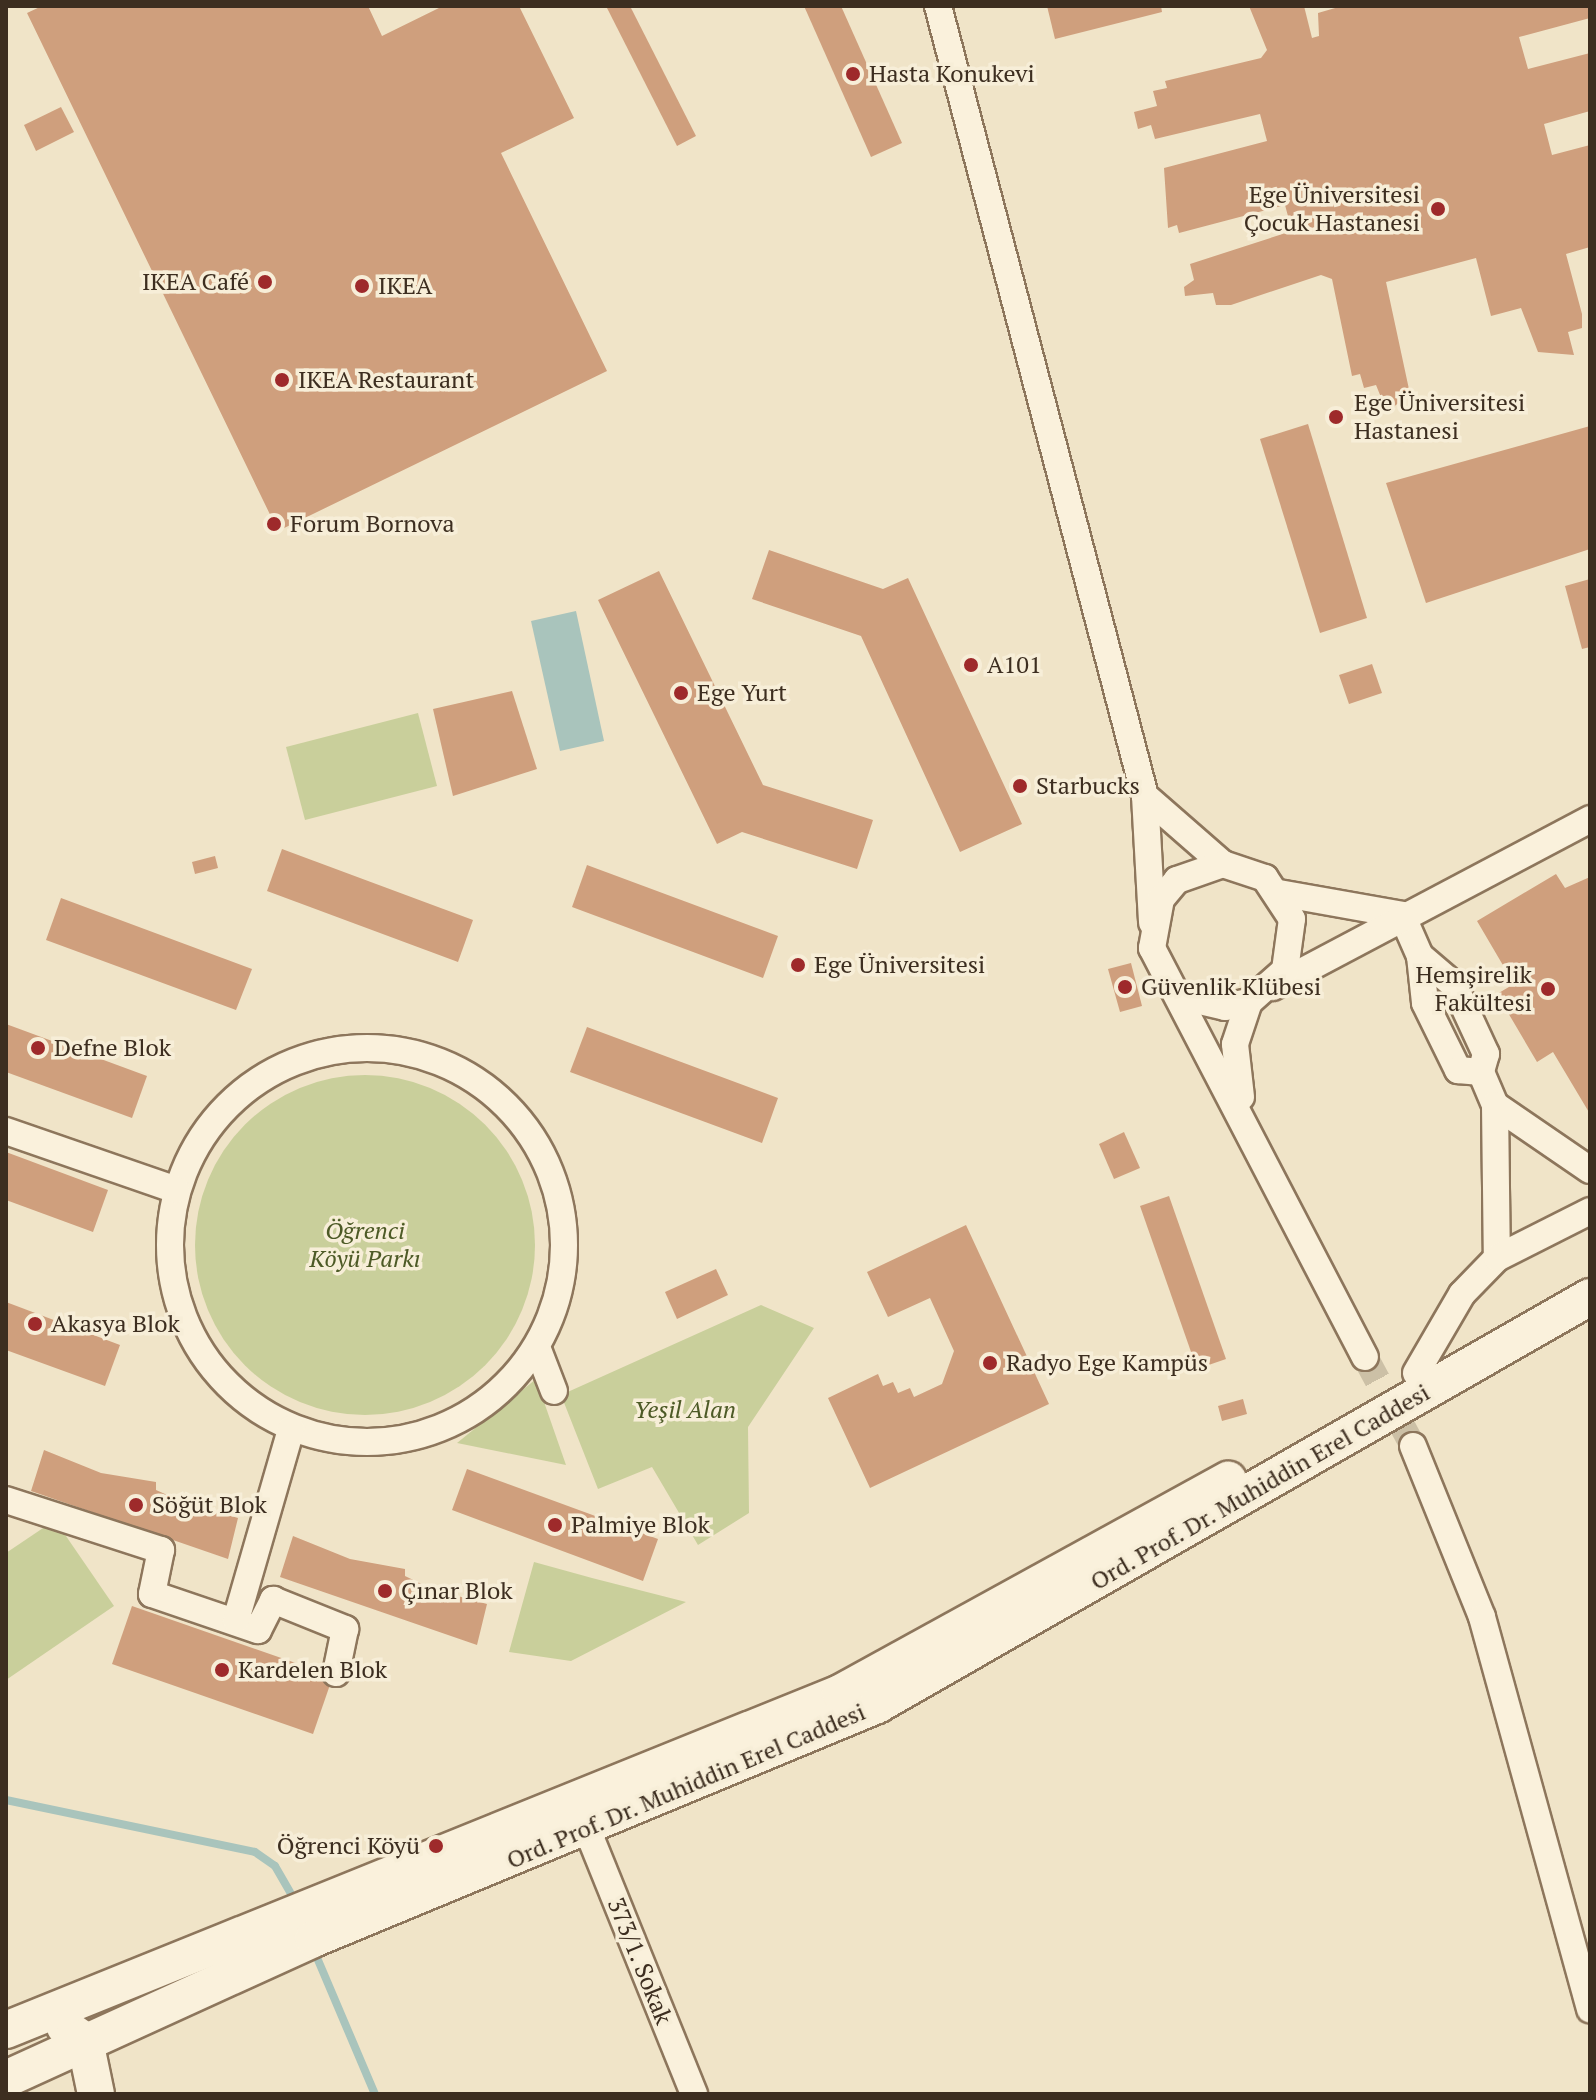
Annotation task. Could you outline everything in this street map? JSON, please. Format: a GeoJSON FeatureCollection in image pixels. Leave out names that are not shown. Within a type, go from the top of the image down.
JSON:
{"type":"FeatureCollection","features":[{"type":"Feature","properties":{"kind":"main road","name":"Ord. Prof. Dr. Muhiddin Erel Caddesi"},"geometry":{"type":"LineString","coordinates":[[18,2021],[840,1693],[1590,1273]]}},
{"type":"Feature","properties":{"kind":"main road","name":"Ord. Prof. Dr. Muhiddin Erel Caddesi"},"geometry":{"type":"LineString","coordinates":[[6,2079],[85,2041],[877,1705],[1590,1297]]}},
{"type":"Feature","properties":{"kind":"main road"},"geometry":{"type":"LineString","coordinates":[[18,2021],[85,2041],[96,2094]]}},
{"type":"Feature","properties":{"kind":"street"},"geometry":{"type":"LineString","coordinates":[[938,6],[1145,796],[1152,923],[1160,970],[1183,997],[1365,1357]]}},
{"type":"Feature","properties":{"kind":"street"},"geometry":{"type":"LineString","coordinates":[[1145,796],[1223,864],[1265,878],[1279,893],[1292,919],[1293,946],[1259,996],[1235,1044],[1243,1112]]}},
{"type":"Feature","properties":{"kind":"street"},"geometry":{"type":"LineString","coordinates":[[1183,997],[1225,1007],[1259,996],[1402,915],[1590,819]]}},
{"type":"Feature","properties":{"kind":"street"},"geometry":{"type":"LineString","coordinates":[[1152,923],[1177,880],[1223,864]]}},
{"type":"Feature","properties":{"kind":"street"},"geometry":{"type":"LineString","coordinates":[[1279,893],[1402,915]]}},
{"type":"Feature","properties":{"kind":"street"},"geometry":{"type":"LineString","coordinates":[[1402,915],[1420,956],[1454,985],[1486,1054],[1481,1072],[1495,1105],[1497,1258]]}},
{"type":"Feature","properties":{"kind":"street"},"geometry":{"type":"LineString","coordinates":[[359,1047],[408,1051],[465,1073],[512,1110],[546,1161],[563,1219],[562,1280],[537,1347],[497,1394],[424,1436],[380,1444],[291,1429],[242,1399],[196,1344],[178,1305],[169,1247],[176,1190],[196,1144],[226,1105],[265,1075],[310,1055],[359,1047]]}},
{"type":"Feature","properties":{"kind":"street"},"geometry":{"type":"LineString","coordinates":[[1495,1105],[1590,1170]]}},
{"type":"Feature","properties":{"kind":"street"},"geometry":{"type":"LineString","coordinates":[[6,1131],[176,1190]]}},
{"type":"Feature","properties":{"kind":"street"},"geometry":{"type":"LineString","coordinates":[[1416,1373],[1462,1294],[1497,1258],[1590,1211]]}},
{"type":"Feature","properties":{"kind":"street"},"geometry":{"type":"LineString","coordinates":[[537,1347],[554,1391]]}},
{"type":"Feature","properties":{"kind":"street"},"geometry":{"type":"LineString","coordinates":[[236,1620],[291,1429]]}},
{"type":"Feature","properties":{"kind":"street"},"geometry":{"type":"LineString","coordinates":[[1413,1446],[1482,1617],[1590,2009]]}},
{"type":"Feature","properties":{"kind":"street"},"geometry":{"type":"LineString","coordinates":[[6,1500],[161,1550],[152,1594],[258,1630],[273,1600],[345,1629],[336,1673]]}},
{"type":"Feature","properties":{"kind":"street","name":"373/1. Sokak"},"geometry":{"type":"LineString","coordinates":[[587,1829],[694,2094]]}},
{"type":"Feature","properties":{"kind":"green space"},"geometry":{"type":"Polygon","coordinates":[[[418,713],[437,786],[305,820],[286,747],[418,713]]]}},
{"type":"Feature","properties":{"kind":"green space","name":"Öğrenci Köyü Parkı"},"geometry":{"type":"Polygon","coordinates":[[[365,1075],[398,1079],[430,1088],[459,1104],[485,1125],[506,1151],[522,1180],[531,1212],[535,1245],[531,1278],[522,1310],[506,1339],[485,1365],[459,1386],[430,1402],[398,1411],[365,1415],[332,1411],[300,1402],[271,1386],[245,1365],[224,1339],[208,1310],[199,1278],[195,1245],[199,1212],[208,1180],[224,1151],[245,1125],[271,1104],[300,1088],[332,1079],[365,1075]]]}},
{"type":"Feature","properties":{"kind":"green space","name":"Yeşil Alan"},"geometry":{"type":"Polygon","coordinates":[[[761,1305],[814,1328],[748,1427],[749,1513],[698,1545],[652,1467],[598,1489],[561,1395],[761,1305]]]}},
{"type":"Feature","properties":{"kind":"green space"},"geometry":{"type":"Polygon","coordinates":[[[536,1379],[566,1465],[457,1443],[536,1379]]]}},
{"type":"Feature","properties":{"kind":"green space"},"geometry":{"type":"Polygon","coordinates":[[[55,1520],[114,1606],[6,1680],[6,1553],[55,1520]]]}},
{"type":"Feature","properties":{"kind":"green space"},"geometry":{"type":"Polygon","coordinates":[[[534,1562],[686,1602],[571,1661],[509,1652],[534,1562]]]}},
{"type":"Feature","properties":{"kind":"water"},"geometry":{"type":"Polygon","coordinates":[[[576,611],[604,741],[560,751],[531,621],[576,611]]]}},
{"type":"Feature","properties":{"kind":"building","name":"IKEA"},"geometry":{"type":"Polygon","coordinates":[[[42,6],[368,6],[382,36],[443,6],[519,6],[574,118],[501,153],[607,371],[278,531],[27,13],[42,6]]]}},
{"type":"Feature","properties":{"kind":"building"},"geometry":{"type":"Polygon","coordinates":[[[606,6],[630,6],[696,136],[677,146],[606,6]]]}},
{"type":"Feature","properties":{"kind":"building","name":"Hasta Konukevi"},"geometry":{"type":"Polygon","coordinates":[[[804,6],[841,6],[902,143],[871,157],[804,6]]]}},
{"type":"Feature","properties":{"kind":"building"},"geometry":{"type":"Polygon","coordinates":[[[1047,6],[1161,6],[1162,12],[1055,39],[1047,6]]]}},
{"type":"Feature","properties":{"kind":"building","name":"Ege Üniversitesi Çocuk Hastanesi"},"geometry":{"type":"Polygon","coordinates":[[[1249,6],[1304,6],[1312,38],[1319,36],[1318,13],[1342,6],[1590,6],[1590,18],[1519,37],[1528,69],[1590,53],[1590,111],[1544,124],[1552,155],[1590,145],[1590,247],[1566,254],[1582,314],[1582,328],[1568,332],[1574,355],[1538,352],[1521,308],[1491,316],[1476,258],[1386,282],[1410,394],[1387,412],[1376,385],[1364,388],[1360,374],[1352,376],[1332,279],[1321,275],[1231,305],[1216,305],[1213,293],[1185,296],[1184,287],[1194,280],[1190,264],[1292,231],[1285,205],[1179,233],[1177,225],[1168,228],[1164,168],[1267,141],[1260,114],[1155,139],[1151,125],[1138,129],[1134,112],[1157,106],[1153,91],[1167,88],[1165,81],[1261,58],[1267,50],[1249,6]]]}},
{"type":"Feature","properties":{"kind":"building"},"geometry":{"type":"Polygon","coordinates":[[[61,107],[74,132],[36,151],[24,125],[61,107]]]}},
{"type":"Feature","properties":{"kind":"building"},"geometry":{"type":"Polygon","coordinates":[[[1308,424],[1367,618],[1320,633],[1260,439],[1308,424]]]}},
{"type":"Feature","properties":{"kind":"building"},"geometry":{"type":"Polygon","coordinates":[[[1590,426],[1590,549],[1426,603],[1386,483],[1590,426]]]}},
{"type":"Feature","properties":{"kind":"building","name":"Ege Yurt"},"geometry":{"type":"Polygon","coordinates":[[[769,550],[883,589],[908,578],[1022,824],[960,852],[861,636],[752,599],[769,550]]]}},
{"type":"Feature","properties":{"kind":"building","name":"Ege Yurt"},"geometry":{"type":"Polygon","coordinates":[[[659,571],[763,785],[873,820],[857,869],[742,832],[717,844],[598,600],[659,571]]]}},
{"type":"Feature","properties":{"kind":"building"},"geometry":{"type":"Polygon","coordinates":[[[1590,579],[1590,647],[1582,649],[1565,586],[1590,579]]]}},
{"type":"Feature","properties":{"kind":"building"},"geometry":{"type":"Polygon","coordinates":[[[1372,664],[1382,693],[1349,704],[1339,675],[1372,664]]]}},
{"type":"Feature","properties":{"kind":"building"},"geometry":{"type":"Polygon","coordinates":[[[512,691],[537,769],[453,796],[433,709],[512,691]]]}},
{"type":"Feature","properties":{"kind":"building"},"geometry":{"type":"Polygon","coordinates":[[[282,849],[473,920],[458,962],[267,891],[282,849]]]}},
{"type":"Feature","properties":{"kind":"building"},"geometry":{"type":"Polygon","coordinates":[[[215,856],[218,868],[195,874],[192,862],[215,856]]]}},
{"type":"Feature","properties":{"kind":"building"},"geometry":{"type":"Polygon","coordinates":[[[587,865],[778,936],[763,978],[572,907],[587,865]]]}},
{"type":"Feature","properties":{"kind":"building","name":"Hemşirelik Fakültesi"},"geometry":{"type":"Polygon","coordinates":[[[1556,874],[1565,888],[1590,877],[1590,1114],[1553,1052],[1537,1062],[1497,994],[1514,984],[1477,921],[1556,874]]]}},
{"type":"Feature","properties":{"kind":"building"},"geometry":{"type":"Polygon","coordinates":[[[61,898],[252,969],[236,1010],[46,940],[61,898]]]}},
{"type":"Feature","properties":{"kind":"building","name":"Güvenlik Klübesi"},"geometry":{"type":"Polygon","coordinates":[[[1131,963],[1142,1006],[1120,1012],[1108,969],[1131,963]]]}},
{"type":"Feature","properties":{"kind":"building","name":"Defne Blok"},"geometry":{"type":"Polygon","coordinates":[[[6,1024],[147,1076],[132,1118],[6,1072],[6,1024]]]}},
{"type":"Feature","properties":{"kind":"building"},"geometry":{"type":"Polygon","coordinates":[[[587,1027],[778,1098],[762,1143],[570,1072],[587,1027]]]}},
{"type":"Feature","properties":{"kind":"building"},"geometry":{"type":"Polygon","coordinates":[[[1124,1132],[1140,1168],[1114,1179],[1099,1144],[1124,1132]]]}},
{"type":"Feature","properties":{"kind":"building"},"geometry":{"type":"Polygon","coordinates":[[[6,1152],[108,1190],[93,1232],[6,1200],[6,1152]]]}},
{"type":"Feature","properties":{"kind":"building"},"geometry":{"type":"Polygon","coordinates":[[[1169,1196],[1226,1359],[1197,1369],[1140,1206],[1169,1196]]]}},
{"type":"Feature","properties":{"kind":"building","name":"Radyo Ege Kampüs"},"geometry":{"type":"Polygon","coordinates":[[[966,1225],[1049,1404],[870,1488],[828,1398],[878,1374],[883,1386],[893,1382],[898,1393],[910,1388],[914,1397],[942,1384],[954,1351],[930,1298],[888,1317],[867,1272],[966,1225]]]}},
{"type":"Feature","properties":{"kind":"building"},"geometry":{"type":"Polygon","coordinates":[[[716,1269],[728,1295],[677,1319],[665,1292],[716,1269]]]}},
{"type":"Feature","properties":{"kind":"building","name":"Akasya Blok"},"geometry":{"type":"Polygon","coordinates":[[[6,1302],[120,1345],[105,1386],[6,1350],[6,1302]]]}},
{"type":"Feature","properties":{"kind":"building"},"geometry":{"type":"Polygon","coordinates":[[[1243,1399],[1247,1414],[1222,1421],[1218,1406],[1243,1399]]]}},
{"type":"Feature","properties":{"kind":"building","name":"Söğüt Blok"},"geometry":{"type":"Polygon","coordinates":[[[44,1450],[101,1473],[156,1482],[156,1490],[183,1502],[238,1518],[228,1559],[31,1491],[44,1450]]]}},
{"type":"Feature","properties":{"kind":"building","name":"Palmiye Blok"},"geometry":{"type":"Polygon","coordinates":[[[467,1469],[658,1539],[643,1581],[452,1510],[467,1469]]]}},
{"type":"Feature","properties":{"kind":"building","name":"Çınar Blok"},"geometry":{"type":"Polygon","coordinates":[[[293,1536],[350,1559],[405,1569],[405,1576],[432,1589],[487,1604],[477,1645],[280,1577],[293,1536]]]}},
{"type":"Feature","properties":{"kind":"building","name":"Kardelen Blok"},"geometry":{"type":"Polygon","coordinates":[[[132,1606],[333,1676],[313,1734],[112,1664],[132,1606]]]}},
{"type":"Feature","properties":{"kind":"waterway"},"geometry":{"type":"LineString","coordinates":[[6,1800],[255,1852],[275,1866],[290,1892]]}},
{"type":"Feature","properties":{"kind":"waterway"},"geometry":{"type":"LineString","coordinates":[[318,1960],[375,2094]]}},
{"type":"Feature","properties":{"kind":"tunnel"},"geometry":{"type":"LineString","coordinates":[[1365,1357],[1413,1446]]}},
{"type":"Feature","properties":{"kind":"place","name":"Hasta Konukevi"},"geometry":{"type":"Point","coordinates":[853,74]}},
{"type":"Feature","properties":{"kind":"place","name":"Ege Üniversitesi Çocuk Hastanesi"},"geometry":{"type":"Point","coordinates":[1438,209]}},
{"type":"Feature","properties":{"kind":"place","name":"IKEA Café"},"geometry":{"type":"Point","coordinates":[265,282]}},
{"type":"Feature","properties":{"kind":"place","name":"IKEA"},"geometry":{"type":"Point","coordinates":[362,286]}},
{"type":"Feature","properties":{"kind":"place","name":"IKEA Restaurant"},"geometry":{"type":"Point","coordinates":[282,380]}},
{"type":"Feature","properties":{"kind":"place","name":"Ege Üniversitesi Hastanesi"},"geometry":{"type":"Point","coordinates":[1336,417]}},
{"type":"Feature","properties":{"kind":"place","name":"Forum Bornova"},"geometry":{"type":"Point","coordinates":[274,524]}},
{"type":"Feature","properties":{"kind":"place","name":"A101"},"geometry":{"type":"Point","coordinates":[971,665]}},
{"type":"Feature","properties":{"kind":"place","name":"Ege Yurt"},"geometry":{"type":"Point","coordinates":[681,693]}},
{"type":"Feature","properties":{"kind":"place","name":"Starbucks"},"geometry":{"type":"Point","coordinates":[1020,786]}},
{"type":"Feature","properties":{"kind":"place","name":"Ege Üniversitesi"},"geometry":{"type":"Point","coordinates":[798,965]}},
{"type":"Feature","properties":{"kind":"place","name":"Güvenlik Klübesi"},"geometry":{"type":"Point","coordinates":[1125,987]}},
{"type":"Feature","properties":{"kind":"place","name":"Hemşirelik Fakültesi"},"geometry":{"type":"Point","coordinates":[1548,989]}},
{"type":"Feature","properties":{"kind":"place","name":"Defne Blok"},"geometry":{"type":"Point","coordinates":[38,1048]}},
{"type":"Feature","properties":{"kind":"place","name":"Akasya Blok"},"geometry":{"type":"Point","coordinates":[35,1324]}},
{"type":"Feature","properties":{"kind":"place","name":"Radyo Ege Kampüs"},"geometry":{"type":"Point","coordinates":[990,1363]}},
{"type":"Feature","properties":{"kind":"place","name":"Söğüt Blok"},"geometry":{"type":"Point","coordinates":[136,1505]}},
{"type":"Feature","properties":{"kind":"place","name":"Palmiye Blok"},"geometry":{"type":"Point","coordinates":[555,1525]}},
{"type":"Feature","properties":{"kind":"place","name":"Çınar Blok"},"geometry":{"type":"Point","coordinates":[385,1591]}},
{"type":"Feature","properties":{"kind":"place","name":"Kardelen Blok"},"geometry":{"type":"Point","coordinates":[222,1670]}},
{"type":"Feature","properties":{"kind":"place","name":"Öğrenci Köyü"},"geometry":{"type":"Point","coordinates":[436,1846]}}]}
